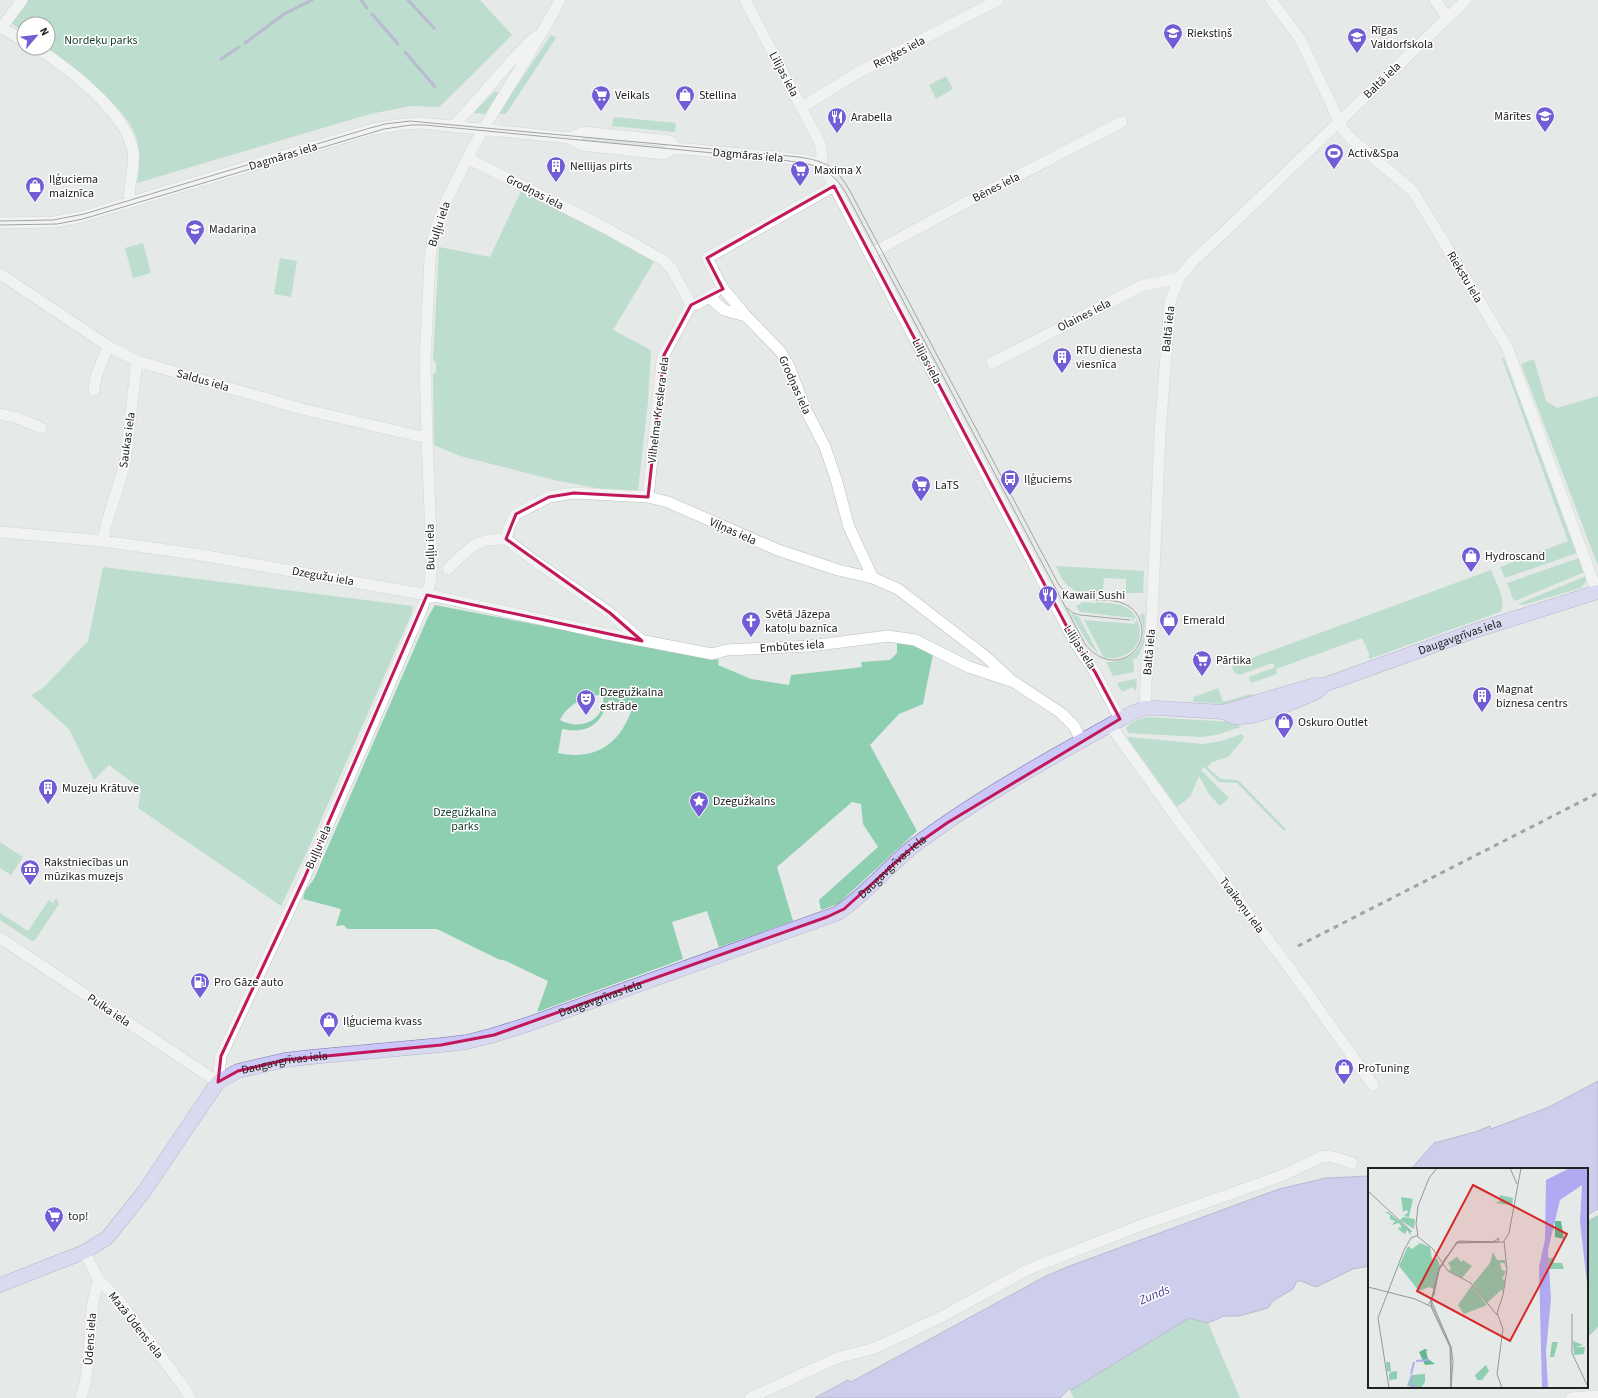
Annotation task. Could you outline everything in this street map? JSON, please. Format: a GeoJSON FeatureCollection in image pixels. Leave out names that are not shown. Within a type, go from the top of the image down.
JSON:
{"type":"FeatureCollection","features":[{"type":"Feature","properties":{"kind":"main road","name":"Daugavgrīvas iela"},"geometry":{"type":"LineString","coordinates":[[0,1285],[84,1252],[106,1238],[147,1186],[218,1082],[238,1071],[285,1060],[467,1042],[529,1024],[827,918],[844,909],[914,846],[931,834],[1021,776],[1081,740],[1145,708],[1224,712],[1233,717],[1244,717],[1256,714],[1318,692],[1324,685],[1480,628],[1597,592]]}},
{"type":"Feature","properties":{"kind":"street"},"geometry":{"type":"LineString","coordinates":[[16,36],[1,27],[22,0]]}},
{"type":"Feature","properties":{"kind":"street","name":"Buļļu iela"},"geometry":{"type":"LineString","coordinates":[[218,1082],[223,1051],[304,879],[369,732],[427,594],[430,584],[432,562],[427,438],[426,361],[432,242],[439,216],[467,158],[483,129],[546,27],[560,0]]}},
{"type":"Feature","properties":{"kind":"street","name":"Lilijas iela"},"geometry":{"type":"LineString","coordinates":[[745,0],[820,143],[822,152],[821,164],[1076,644],[1096,672],[1115,722]]}},
{"type":"Feature","properties":{"kind":"street","name":"Reņģes iela"},"geometry":{"type":"LineString","coordinates":[[802,107],[859,72],[998,0]]}},
{"type":"Feature","properties":{"kind":"street","name":"Riekstu iela"},"geometry":{"type":"LineString","coordinates":[[1271,0],[1300,39],[1340,122],[1349,137],[1413,191],[1507,347],[1597,592]]}},
{"type":"Feature","properties":{"kind":"street"},"geometry":{"type":"LineString","coordinates":[[1435,0],[1447,17]]}},
{"type":"Feature","properties":{"kind":"street","name":"Baltā iela"},"geometry":{"type":"LineString","coordinates":[[1145,708],[1147,662],[1152,618],[1160,433],[1167,335],[1170,302],[1179,278],[1203,252],[1466,0]]}},
{"type":"Feature","properties":{"kind":"street"},"geometry":{"type":"LineString","coordinates":[[453,126],[521,50],[546,27]]}},
{"type":"Feature","properties":{"kind":"street"},"geometry":{"type":"LineString","coordinates":[[47,56],[92,91],[118,119],[124,128],[134,157],[129,188],[130,202]]}},
{"type":"Feature","properties":{"kind":"street","name":"Bēnes iela"},"geometry":{"type":"LineString","coordinates":[[870,254],[1122,122]]}},
{"type":"Feature","properties":{"kind":"street","name":"Dagmāras iela"},"geometry":{"type":"LineString","coordinates":[[0,223],[62,221],[386,126],[421,123],[570,138],[581,145],[664,154],[676,148],[795,159],[821,164]]}},
{"type":"Feature","properties":{"kind":"street","name":"Grodņas iela"},"geometry":{"type":"LineString","coordinates":[[467,158],[604,227],[663,260],[672,269],[690,305]]}},
{"type":"Feature","properties":{"kind":"street","name":"Grodņas iela"},"geometry":{"type":"LineString","coordinates":[[834,186],[707,258],[722,287],[746,316],[780,351],[788,364],[806,410],[825,447],[836,479],[849,527],[873,578]]}},
{"type":"Feature","properties":{"kind":"street","name":"Saldus iela"},"geometry":{"type":"LineString","coordinates":[[0,274],[108,346],[137,361],[302,409],[427,438]]}},
{"type":"Feature","properties":{"kind":"street","name":"Olaines iela"},"geometry":{"type":"LineString","coordinates":[[992,363],[1141,286],[1179,278]]}},
{"type":"Feature","properties":{"kind":"street"},"geometry":{"type":"LineString","coordinates":[[690,305],[709,297],[722,287]]}},
{"type":"Feature","properties":{"kind":"street"},"geometry":{"type":"LineString","coordinates":[[709,297],[724,310],[746,316]]}},
{"type":"Feature","properties":{"kind":"street","name":"Vilhelma Kreslera iela"},"geometry":{"type":"LineString","coordinates":[[648,497],[662,361],[690,305]]}},
{"type":"Feature","properties":{"kind":"street"},"geometry":{"type":"LineString","coordinates":[[94,390],[96,377],[108,346]]}},
{"type":"Feature","properties":{"kind":"street","name":"Saukas iela"},"geometry":{"type":"LineString","coordinates":[[103,541],[106,525],[125,464],[137,361]]}},
{"type":"Feature","properties":{"kind":"street"},"geometry":{"type":"LineString","coordinates":[[0,414],[18,418],[41,428]]}},
{"type":"Feature","properties":{"kind":"street","name":"Viļņas iela"},"geometry":{"type":"LineString","coordinates":[[506,538],[510,525],[516,514],[549,497],[574,493],[648,497],[668,502],[778,550],[838,570],[873,578],[898,589],[985,656],[1014,682]]}},
{"type":"Feature","properties":{"kind":"street","name":"Dzegužu iela"},"geometry":{"type":"LineString","coordinates":[[0,532],[103,541],[201,555],[427,594],[643,641]]}},
{"type":"Feature","properties":{"kind":"street"},"geometry":{"type":"LineString","coordinates":[[448,569],[472,546],[481,541],[493,538],[506,538]]}},
{"type":"Feature","properties":{"kind":"street","name":"Embūtes iela"},"geometry":{"type":"LineString","coordinates":[[506,538],[532,559],[610,613],[643,641],[712,654],[720,651],[810,646],[888,636],[915,640],[969,667],[1014,682],[1061,714],[1074,726],[1081,740]]}},
{"type":"Feature","properties":{"kind":"street","name":"Tvaikoņu iela"},"geometry":{"type":"LineString","coordinates":[[1115,722],[1189,835],[1286,963],[1373,1085]]}},
{"type":"Feature","properties":{"kind":"street","name":"Pulka iela"},"geometry":{"type":"LineString","coordinates":[[0,938],[218,1082]]}},
{"type":"Feature","properties":{"kind":"street"},"geometry":{"type":"LineString","coordinates":[[750,1398],[837,1358],[875,1348],[943,1316],[1029,1269],[1139,1226],[1281,1176],[1321,1156],[1330,1156],[1352,1163]]}},
{"type":"Feature","properties":{"kind":"street","name":"Mazā Ūdens iela"},"geometry":{"type":"LineString","coordinates":[[84,1252],[99,1280],[117,1298],[184,1387],[190,1398]]}},
{"type":"Feature","properties":{"kind":"street","name":"Ūdens iela"},"geometry":{"type":"LineString","coordinates":[[81,1398],[88,1369],[94,1293],[99,1280]]}},
{"type":"Feature","properties":{"kind":"street"},"geometry":{"type":"LineString","coordinates":[[1571,1398],[1598,1396]]}},
{"type":"Feature","properties":{"kind":"highlighted area"},"geometry":{"type":"Polygon","coordinates":[[[834,186],[1076,644],[1095,672],[1120,719],[947,823],[914,846],[844,909],[827,917],[494,1035],[441,1045],[285,1060],[238,1071],[218,1082],[221,1056],[304,879],[427,595],[642,641],[610,613],[506,539],[516,514],[549,497],[574,493],[648,497],[664,355],[691,305],[723,289],[707,258],[834,186]]]}},
{"type":"Feature","properties":{"kind":"green space","name":"Nordeķu parks"},"geometry":{"type":"Polygon","coordinates":[[[28,0],[480,0],[512,35],[439,107],[411,106],[370,114],[137,183],[139,148],[136,137],[122,113],[110,100],[84,77],[56,56],[56,16],[16,16],[28,0]]]}},
{"type":"Feature","properties":{"kind":"green space"},"geometry":{"type":"Polygon","coordinates":[[[16,16],[16,26],[11,23],[16,16]]]}},
{"type":"Feature","properties":{"kind":"green space"},"geometry":{"type":"Polygon","coordinates":[[[551,35],[556,38],[508,111],[505,114],[499,114],[500,111],[551,35]]]}},
{"type":"Feature","properties":{"kind":"green space"},"geometry":{"type":"Polygon","coordinates":[[[946,76],[953,89],[936,99],[929,85],[946,76]]]}},
{"type":"Feature","properties":{"kind":"green space"},"geometry":{"type":"Polygon","coordinates":[[[495,91],[498,95],[486,114],[473,113],[495,91]]]}},
{"type":"Feature","properties":{"kind":"green space"},"geometry":{"type":"Polygon","coordinates":[[[614,117],[676,123],[675,132],[612,126],[614,117]]]}},
{"type":"Feature","properties":{"kind":"green space"},"geometry":{"type":"Polygon","coordinates":[[[521,191],[655,260],[613,330],[651,350],[648,402],[638,490],[634,492],[617,492],[554,480],[460,456],[434,445],[433,374],[436,372],[436,364],[433,359],[439,247],[490,257],[521,191]]]}},
{"type":"Feature","properties":{"kind":"green space"},"geometry":{"type":"Polygon","coordinates":[[[143,243],[151,273],[133,278],[125,248],[143,243]]]}},
{"type":"Feature","properties":{"kind":"green space"},"geometry":{"type":"Polygon","coordinates":[[[280,258],[297,261],[291,297],[274,294],[280,258]]]}},
{"type":"Feature","properties":{"kind":"green space"},"geometry":{"type":"Polygon","coordinates":[[[1502,358],[1504,358],[1577,553],[1505,578],[1500,567],[1568,541],[1502,358]]]}},
{"type":"Feature","properties":{"kind":"green space"},"geometry":{"type":"Polygon","coordinates":[[[1534,359],[1546,401],[1557,408],[1598,396],[1598,566],[1521,364],[1534,359]]]}},
{"type":"Feature","properties":{"kind":"green space"},"geometry":{"type":"Polygon","coordinates":[[[1579,558],[1585,572],[1515,601],[1513,599],[1507,583],[1579,558]]]}},
{"type":"Feature","properties":{"kind":"green space"},"geometry":{"type":"Polygon","coordinates":[[[1056,566],[1144,571],[1143,593],[1126,593],[1126,579],[1104,578],[1103,589],[1101,592],[1082,591],[1081,593],[1065,583],[1056,566]]]}},
{"type":"Feature","properties":{"kind":"green space"},"geometry":{"type":"Polygon","coordinates":[[[103,567],[413,606],[412,613],[306,854],[281,906],[138,808],[141,789],[109,765],[94,780],[69,729],[31,695],[43,688],[88,641],[103,567]]]}},
{"type":"Feature","properties":{"kind":"green space"},"geometry":{"type":"Polygon","coordinates":[[[1491,570],[1502,597],[1503,602],[1500,612],[1369,659],[1369,653],[1362,638],[1276,669],[1277,674],[1251,683],[1249,677],[1275,667],[1273,663],[1239,675],[1234,672],[1232,667],[1249,659],[1491,570]]]}},
{"type":"Feature","properties":{"kind":"green space"},"geometry":{"type":"Polygon","coordinates":[[[1586,576],[1586,581],[1581,588],[1523,605],[1518,604],[1586,576]]]}},
{"type":"Feature","properties":{"kind":"green space"},"geometry":{"type":"Polygon","coordinates":[[[1083,602],[1096,602],[1124,606],[1136,617],[1132,622],[1133,618],[1080,612],[1076,606],[1083,602]]]}},
{"type":"Feature","properties":{"kind":"green space","name":"Dzegužkalna parks"},"geometry":{"type":"Polygon","coordinates":[[[435,605],[719,660],[718,665],[751,679],[789,685],[791,675],[862,667],[861,662],[890,660],[897,653],[897,640],[907,642],[933,654],[923,704],[899,714],[870,745],[917,831],[838,904],[821,910],[819,900],[878,847],[863,824],[861,804],[852,802],[777,867],[793,921],[719,947],[707,911],[672,922],[683,959],[537,1012],[548,981],[506,961],[498,959],[437,929],[348,929],[343,925],[336,926],[341,909],[303,899],[305,891],[314,879],[428,617],[435,605]],[[603,695],[590,697],[572,705],[560,720],[576,724],[583,724],[590,721],[596,717],[600,711],[603,704],[603,695]],[[609,700],[602,716],[592,726],[579,730],[562,729],[558,753],[571,755],[595,752],[604,747],[621,732],[632,709],[609,700]]]}},
{"type":"Feature","properties":{"kind":"green space"},"geometry":{"type":"Polygon","coordinates":[[[1070,613],[1079,617],[1099,655],[1088,643],[1070,613]]]}},
{"type":"Feature","properties":{"kind":"green space"},"geometry":{"type":"Polygon","coordinates":[[[1142,613],[1145,615],[1144,643],[1137,658],[1133,659],[1134,672],[1113,676],[1106,662],[1124,659],[1137,650],[1143,635],[1143,626],[1140,616],[1142,613]]]}},
{"type":"Feature","properties":{"kind":"green space"},"geometry":{"type":"Polygon","coordinates":[[[1137,619],[1140,636],[1138,643],[1128,654],[1113,658],[1104,658],[1084,620],[1134,624],[1137,619]]]}},
{"type":"Feature","properties":{"kind":"green space"},"geometry":{"type":"Polygon","coordinates":[[[1137,679],[1135,691],[1133,687],[1122,692],[1117,683],[1137,679]]]}},
{"type":"Feature","properties":{"kind":"green space"},"geometry":{"type":"Polygon","coordinates":[[[1218,688],[1223,702],[1251,694],[1254,701],[1239,705],[1194,702],[1194,697],[1218,688]]]}},
{"type":"Feature","properties":{"kind":"green space"},"geometry":{"type":"Polygon","coordinates":[[[1148,717],[1234,722],[1241,727],[1216,735],[1201,737],[1127,733],[1128,731],[1126,729],[1130,724],[1148,717]]]}},
{"type":"Feature","properties":{"kind":"green space"},"geometry":{"type":"Polygon","coordinates":[[[1242,734],[1244,738],[1228,757],[1212,762],[1207,767],[1221,779],[1238,780],[1286,829],[1284,831],[1237,783],[1219,782],[1204,767],[1201,770],[1229,798],[1220,806],[1209,794],[1199,776],[1190,797],[1177,807],[1127,738],[1203,744],[1221,741],[1242,734]]]}},
{"type":"Feature","properties":{"kind":"green space"},"geometry":{"type":"Polygon","coordinates":[[[0,842],[23,857],[11,875],[0,868],[0,842]]]}},
{"type":"Feature","properties":{"kind":"green space"},"geometry":{"type":"Polygon","coordinates":[[[56,898],[59,904],[35,940],[32,941],[0,920],[0,913],[28,931],[49,900],[53,903],[56,898]]]}},
{"type":"Feature","properties":{"kind":"green space"},"geometry":{"type":"Polygon","coordinates":[[[1598,1215],[1598,1327],[1588,1337],[1588,1220],[1598,1215]]]}},
{"type":"Feature","properties":{"kind":"green space"},"geometry":{"type":"Polygon","coordinates":[[[1189,1318],[1208,1323],[1240,1398],[1074,1398],[1069,1389],[1073,1389],[1189,1318]]]}},
{"type":"Feature","properties":{"kind":"water"},"geometry":{"type":"Polygon","coordinates":[[[1598,1081],[1598,1209],[1588,1214],[1588,1168],[1412,1168],[1434,1143],[1475,1132],[1490,1126],[1491,1129],[1549,1107],[1598,1081]]]}},
{"type":"Feature","properties":{"kind":"water","name":"Zunds"},"geometry":{"type":"Polygon","coordinates":[[[1368,1176],[1368,1266],[1353,1269],[1316,1287],[1301,1281],[1297,1281],[1293,1289],[1273,1301],[1268,1308],[1239,1316],[1224,1316],[1208,1323],[1189,1318],[1073,1389],[1069,1389],[1060,1398],[815,1398],[847,1380],[851,1382],[1046,1276],[1279,1189],[1326,1178],[1368,1176]]]}},
{"type":"Feature","properties":{"kind":"waterway"},"geometry":{"type":"LineString","coordinates":[[245,43],[284,14],[312,0]]}},
{"type":"Feature","properties":{"kind":"waterway"},"geometry":{"type":"LineString","coordinates":[[361,0],[367,8]]}},
{"type":"Feature","properties":{"kind":"waterway"},"geometry":{"type":"LineString","coordinates":[[408,0],[434,28]]}},
{"type":"Feature","properties":{"kind":"waterway"},"geometry":{"type":"LineString","coordinates":[[372,14],[398,44]]}},
{"type":"Feature","properties":{"kind":"waterway"},"geometry":{"type":"LineString","coordinates":[[221,59],[239,47]]}},
{"type":"Feature","properties":{"kind":"waterway"},"geometry":{"type":"LineString","coordinates":[[405,52],[435,87]]}},
{"type":"Feature","properties":{"kind":"tram line"},"geometry":{"type":"LineString","coordinates":[[0,221],[53,220],[84,214],[370,128],[385,124],[410,121],[799,157],[823,163],[829,166],[840,176],[850,191],[1059,585],[1066,593],[1075,598],[1115,601],[1130,607],[1136,613],[1141,625],[1142,637],[1137,647],[1130,655],[1120,659],[1109,660],[1097,655],[1085,644],[846,193],[831,175],[815,166],[775,159],[425,125],[411,125],[384,129],[83,219],[57,224],[0,225]]}},
{"type":"Feature","properties":{"kind":"tram line"},"geometry":{"type":"LineString","coordinates":[[1067,608],[1073,613],[1080,615],[1130,620]]}},
{"type":"Feature","properties":{"kind":"railway"},"geometry":{"type":"LineString","coordinates":[[1298,946],[1598,793]]}},
{"type":"Feature","properties":{"kind":"place","name":"Riekstiņš"},"geometry":{"type":"Point","coordinates":[1173,50]}},
{"type":"Feature","properties":{"kind":"place","name":"Rīgas Valdorfskola"},"geometry":{"type":"Point","coordinates":[1357,54]}},
{"type":"Feature","properties":{"kind":"place","name":"Veikals"},"geometry":{"type":"Point","coordinates":[601,112]}},
{"type":"Feature","properties":{"kind":"place","name":"Stellina"},"geometry":{"type":"Point","coordinates":[685,112]}},
{"type":"Feature","properties":{"kind":"place","name":"Mārītes"},"geometry":{"type":"Point","coordinates":[1545,133]}},
{"type":"Feature","properties":{"kind":"place","name":"Arabella"},"geometry":{"type":"Point","coordinates":[837,134]}},
{"type":"Feature","properties":{"kind":"place","name":"Activ&Spa"},"geometry":{"type":"Point","coordinates":[1334,170]}},
{"type":"Feature","properties":{"kind":"place","name":"Nellijas pirts"},"geometry":{"type":"Point","coordinates":[556,183]}},
{"type":"Feature","properties":{"kind":"place","name":"Maxima X"},"geometry":{"type":"Point","coordinates":[800,187]}},
{"type":"Feature","properties":{"kind":"place","name":"Iļģuciema maiznīca"},"geometry":{"type":"Point","coordinates":[35,203]}},
{"type":"Feature","properties":{"kind":"place","name":"Madariņa"},"geometry":{"type":"Point","coordinates":[195,246]}},
{"type":"Feature","properties":{"kind":"place","name":"RTU dienesta viesnīca"},"geometry":{"type":"Point","coordinates":[1062,374]}},
{"type":"Feature","properties":{"kind":"place","name":"Iļģuciems"},"geometry":{"type":"Point","coordinates":[1010,496]}},
{"type":"Feature","properties":{"kind":"place","name":"LaTS"},"geometry":{"type":"Point","coordinates":[921,502]}},
{"type":"Feature","properties":{"kind":"place","name":"Hydroscand"},"geometry":{"type":"Point","coordinates":[1471,573]}},
{"type":"Feature","properties":{"kind":"place","name":"Kawaii Sushi"},"geometry":{"type":"Point","coordinates":[1048,612]}},
{"type":"Feature","properties":{"kind":"place","name":"Emerald"},"geometry":{"type":"Point","coordinates":[1169,637]}},
{"type":"Feature","properties":{"kind":"place","name":"Svētā Jāzepa katoļu baznīca"},"geometry":{"type":"Point","coordinates":[751,638]}},
{"type":"Feature","properties":{"kind":"place","name":"Pārtika"},"geometry":{"type":"Point","coordinates":[1202,677]}},
{"type":"Feature","properties":{"kind":"place","name":"Magnat biznesa centrs"},"geometry":{"type":"Point","coordinates":[1482,713]}},
{"type":"Feature","properties":{"kind":"place","name":"Dzegužkalna estrāde"},"geometry":{"type":"Point","coordinates":[586,716]}},
{"type":"Feature","properties":{"kind":"place","name":"Oskuro Outlet"},"geometry":{"type":"Point","coordinates":[1284,739]}},
{"type":"Feature","properties":{"kind":"place","name":"Muzeju Krātuve"},"geometry":{"type":"Point","coordinates":[48,805]}},
{"type":"Feature","properties":{"kind":"place","name":"Dzegužkalns"},"geometry":{"type":"Point","coordinates":[699,818]}},
{"type":"Feature","properties":{"kind":"place","name":"Rakstniecības un mūzikas muzejs"},"geometry":{"type":"Point","coordinates":[30,886]}},
{"type":"Feature","properties":{"kind":"place","name":"Pro Gāze auto"},"geometry":{"type":"Point","coordinates":[200,999]}},
{"type":"Feature","properties":{"kind":"place","name":"Iļģuciema kvass"},"geometry":{"type":"Point","coordinates":[329,1038]}},
{"type":"Feature","properties":{"kind":"place","name":"ProTuning"},"geometry":{"type":"Point","coordinates":[1344,1085]}},
{"type":"Feature","properties":{"kind":"place","name":"top!"},"geometry":{"type":"Point","coordinates":[54,1233]}}]}
